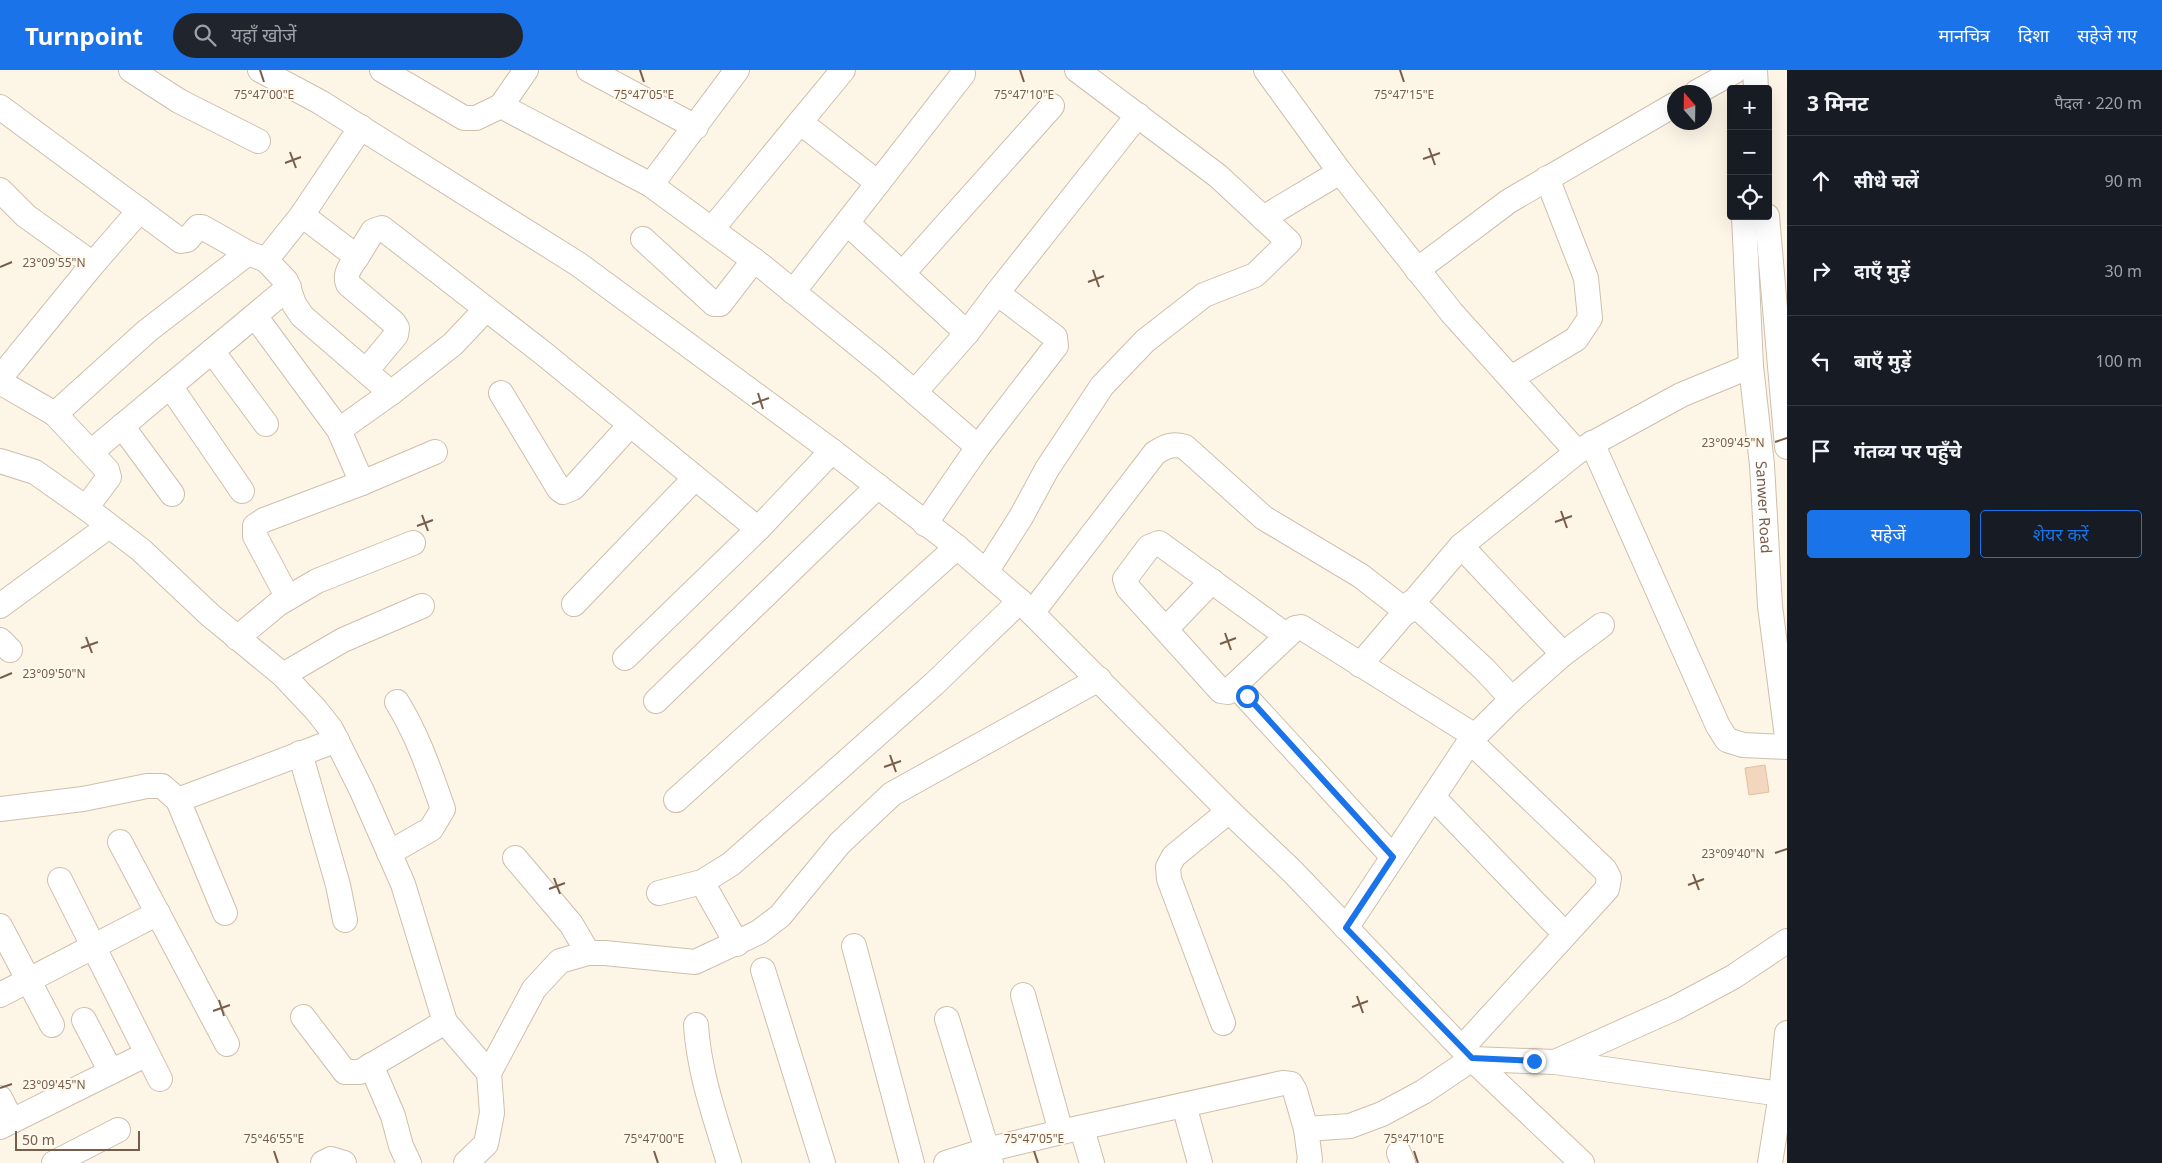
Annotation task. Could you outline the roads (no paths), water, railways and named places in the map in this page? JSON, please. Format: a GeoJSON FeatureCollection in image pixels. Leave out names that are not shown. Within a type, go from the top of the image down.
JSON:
{"type":"FeatureCollection","features":[{"type":"Feature","properties":{"kind":"street"},"geometry":{"type":"LineString","coordinates":[[131,70],[179,101],[258,141]]}},
{"type":"Feature","properties":{"kind":"street"},"geometry":{"type":"LineString","coordinates":[[260,70],[320,102],[578,264],[832,451],[957,547],[1026,607],[1229,811],[1292,871],[1467,1054],[1582,1163]]}},
{"type":"Feature","properties":{"kind":"street"},"geometry":{"type":"LineString","coordinates":[[382,70],[464,118],[476,118],[501,106],[519,74]]}},
{"type":"Feature","properties":{"kind":"street"},"geometry":{"type":"LineString","coordinates":[[589,70],[696,127]]}},
{"type":"Feature","properties":{"kind":"street"},"geometry":{"type":"LineString","coordinates":[[651,184],[696,127],[737,70]]}},
{"type":"Feature","properties":{"kind":"street"},"geometry":{"type":"LineString","coordinates":[[712,229],[843,70]]}},
{"type":"Feature","properties":{"kind":"street"},"geometry":{"type":"LineString","coordinates":[[986,572],[1021,517],[1047,468],[1102,386],[1144,340],[1204,295],[1255,275],[1289,242],[1218,176],[1077,70]]}},
{"type":"Feature","properties":{"kind":"street"},"geometry":{"type":"LineString","coordinates":[[1266,70],[1340,172],[1452,313],[1510,378],[1584,448],[1718,726],[1728,740],[1743,745],[1787,747]]}},
{"type":"Feature","properties":{"kind":"street"},"geometry":{"type":"LineString","coordinates":[[794,292],[963,74]]}},
{"type":"Feature","properties":{"kind":"street"},"geometry":{"type":"LineString","coordinates":[[1712,86],[1740,75],[1751,85]]}},
{"type":"Feature","properties":{"kind":"street"},"geometry":{"type":"LineString","coordinates":[[501,106],[651,184],[794,292],[978,447]]}},
{"type":"Feature","properties":{"kind":"street"},"geometry":{"type":"LineString","coordinates":[[903,273],[1052,106]]}},
{"type":"Feature","properties":{"kind":"street"},"geometry":{"type":"LineString","coordinates":[[1417,270],[1509,201],[1667,109]]}},
{"type":"Feature","properties":{"kind":"street"},"geometry":{"type":"LineString","coordinates":[[915,392],[967,333],[1138,115]]}},
{"type":"Feature","properties":{"kind":"street"},"geometry":{"type":"LineString","coordinates":[[5,119],[140,210],[181,241],[187,240],[202,226],[257,257],[286,281],[294,304],[302,316],[392,393]]}},
{"type":"Feature","properties":{"kind":"street"},"geometry":{"type":"LineString","coordinates":[[800,122],[878,183]]}},
{"type":"Feature","properties":{"kind":"street"},"geometry":{"type":"LineString","coordinates":[[56,414],[147,331],[257,257],[302,215],[361,128]]}},
{"type":"Feature","properties":{"kind":"street"},"geometry":{"type":"LineString","coordinates":[[1263,218],[1340,172]]}},
{"type":"Feature","properties":{"kind":"street"},"geometry":{"type":"LineString","coordinates":[[1510,378],[1576,339],[1590,318],[1586,278],[1547,178]]}},
{"type":"Feature","properties":{"kind":"street"},"geometry":{"type":"LineString","coordinates":[[0,190],[26,216],[93,264]]}},
{"type":"Feature","properties":{"kind":"street"},"geometry":{"type":"LineString","coordinates":[[0,378],[93,264],[140,210]]}},
{"type":"Feature","properties":{"kind":"street"},"geometry":{"type":"LineString","coordinates":[[302,215],[357,257]]}},
{"type":"Feature","properties":{"kind":"street","name":"Sanwer Road"},"geometry":{"type":"LineString","coordinates":[[1744,220],[1751,366],[1759,439],[1770,606],[1787,738]]}},
{"type":"Feature","properties":{"kind":"street","name":"Sanwer Road"},"geometry":{"type":"LineString","coordinates":[[1767,220],[1787,447]]}},
{"type":"Feature","properties":{"kind":"street"},"geometry":{"type":"LineString","coordinates":[[847,223],[967,333]]}},
{"type":"Feature","properties":{"kind":"street"},"geometry":{"type":"LineString","coordinates":[[366,371],[396,335],[397,328],[394,323],[348,284],[346,273],[372,231],[382,228],[543,353],[758,529]]}},
{"type":"Feature","properties":{"kind":"street"},"geometry":{"type":"LineString","coordinates":[[643,239],[714,304],[720,304],[754,260]]}},
{"type":"Feature","properties":{"kind":"street"},"geometry":{"type":"LineString","coordinates":[[91,452],[289,287]]}},
{"type":"Feature","properties":{"kind":"street"},"geometry":{"type":"LineString","coordinates":[[925,524],[978,447],[1056,346],[1055,337],[997,293]]}},
{"type":"Feature","properties":{"kind":"street"},"geometry":{"type":"LineString","coordinates":[[340,430],[392,393],[453,344],[486,309]]}},
{"type":"Feature","properties":{"kind":"street"},"geometry":{"type":"LineString","coordinates":[[255,316],[340,430],[362,483]]}},
{"type":"Feature","properties":{"kind":"street"},"geometry":{"type":"LineString","coordinates":[[212,351],[266,424]]}},
{"type":"Feature","properties":{"kind":"street"},"geometry":{"type":"LineString","coordinates":[[1360,665],[1461,546],[1584,448],[1681,395],[1751,366]]}},
{"type":"Feature","properties":{"kind":"street"},"geometry":{"type":"LineString","coordinates":[[0,382],[56,414],[107,470],[109,477],[86,508]]}},
{"type":"Feature","properties":{"kind":"street"},"geometry":{"type":"LineString","coordinates":[[170,386],[242,491]]}},
{"type":"Feature","properties":{"kind":"street"},"geometry":{"type":"LineString","coordinates":[[501,393],[559,489],[563,492],[573,488],[630,425]]}},
{"type":"Feature","properties":{"kind":"street"},"geometry":{"type":"LineString","coordinates":[[122,426],[172,494]]}},
{"type":"Feature","properties":{"kind":"street"},"geometry":{"type":"LineString","coordinates":[[1759,439],[1787,440]]}},
{"type":"Feature","properties":{"kind":"street"},"geometry":{"type":"LineString","coordinates":[[658,894],[702,882],[731,864],[934,684],[1026,607],[1155,453],[1168,446],[1177,444],[1185,447],[1264,518],[1409,607],[1484,669],[1512,699]]}},
{"type":"Feature","properties":{"kind":"street"},"geometry":{"type":"LineString","coordinates":[[626,658],[758,529],[832,451]]}},
{"type":"Feature","properties":{"kind":"street"},"geometry":{"type":"LineString","coordinates":[[288,598],[255,536],[255,526],[264,520],[362,483],[435,452]]}},
{"type":"Feature","properties":{"kind":"street"},"geometry":{"type":"LineString","coordinates":[[0,461],[35,472],[141,550],[237,638],[283,675],[316,710],[334,734],[403,884],[445,1022],[489,1073]]}},
{"type":"Feature","properties":{"kind":"street"},"geometry":{"type":"LineString","coordinates":[[574,604],[695,478]]}},
{"type":"Feature","properties":{"kind":"street"},"geometry":{"type":"LineString","coordinates":[[656,701],[878,486]]}},
{"type":"Feature","properties":{"kind":"street"},"geometry":{"type":"LineString","coordinates":[[0,606],[110,526]]}},
{"type":"Feature","properties":{"kind":"street"},"geometry":{"type":"LineString","coordinates":[[237,638],[288,598],[317,581],[414,543]]}},
{"type":"Feature","properties":{"kind":"street"},"geometry":{"type":"LineString","coordinates":[[1287,636],[1159,543],[1149,546],[1125,579],[1125,583],[1220,691],[1228,692],[1287,636],[1295,628],[1304,627],[1473,738],[1605,870],[1609,878],[1608,889],[1565,934],[1467,1054],[1422,1092],[1382,1114],[1350,1126],[1306,1129]]}},
{"type":"Feature","properties":{"kind":"street"},"geometry":{"type":"LineString","coordinates":[[1461,546],[1563,654]]}},
{"type":"Feature","properties":{"kind":"street"},"geometry":{"type":"LineString","coordinates":[[676,800],[957,547]]}},
{"type":"Feature","properties":{"kind":"street"},"geometry":{"type":"LineString","coordinates":[[1166,629],[1212,581]]}},
{"type":"Feature","properties":{"kind":"street"},"geometry":{"type":"LineString","coordinates":[[283,675],[342,640],[422,606]]}},
{"type":"Feature","properties":{"kind":"street"},"geometry":{"type":"LineString","coordinates":[[1346,928],[1473,738],[1512,699],[1563,654],[1602,625]]}},
{"type":"Feature","properties":{"kind":"street"},"geometry":{"type":"LineString","coordinates":[[466,1163],[486,1144],[492,1113],[489,1073],[534,989],[560,961],[596,953],[695,962],[737,944],[759,932],[780,916],[840,843],[892,794],[1099,679]]}},
{"type":"Feature","properties":{"kind":"street"},"geometry":{"type":"LineString","coordinates":[[1235,685],[1393,857]]}},
{"type":"Feature","properties":{"kind":"street"},"geometry":{"type":"LineString","coordinates":[[390,853],[431,829],[443,809],[426,757],[410,722],[397,702]]}},
{"type":"Feature","properties":{"kind":"street"},"geometry":{"type":"LineString","coordinates":[[178,800],[300,753],[334,734]]}},
{"type":"Feature","properties":{"kind":"street"},"geometry":{"type":"LineString","coordinates":[[300,753],[338,885],[345,920]]}},
{"type":"Feature","properties":{"kind":"street"},"geometry":{"type":"LineString","coordinates":[[0,809],[83,799],[147,786],[162,786],[178,800],[225,914]]}},
{"type":"Feature","properties":{"kind":"street"},"geometry":{"type":"LineString","coordinates":[[1433,797],[1565,934]]}},
{"type":"Feature","properties":{"kind":"street"},"geometry":{"type":"LineString","coordinates":[[1223,1023],[1169,880],[1168,867],[1174,856],[1229,811]]}},
{"type":"Feature","properties":{"kind":"street"},"geometry":{"type":"LineString","coordinates":[[120,842],[227,1044]]}},
{"type":"Feature","properties":{"kind":"street"},"geometry":{"type":"LineString","coordinates":[[515,858],[596,953]]}},
{"type":"Feature","properties":{"kind":"street"},"geometry":{"type":"LineString","coordinates":[[60,880],[160,1079]]}},
{"type":"Feature","properties":{"kind":"street"},"geometry":{"type":"LineString","coordinates":[[702,882],[737,944]]}},
{"type":"Feature","properties":{"kind":"street"},"geometry":{"type":"LineString","coordinates":[[0,995],[158,914]]}},
{"type":"Feature","properties":{"kind":"street"},"geometry":{"type":"LineString","coordinates":[[0,926],[52,1025]]}},
{"type":"Feature","properties":{"kind":"street"},"geometry":{"type":"LineString","coordinates":[[1534,1061],[1675,1008],[1734,977],[1787,941]]}},
{"type":"Feature","properties":{"kind":"street"},"geometry":{"type":"LineString","coordinates":[[854,946],[912,1163]]}},
{"type":"Feature","properties":{"kind":"street"},"geometry":{"type":"LineString","coordinates":[[762,970],[823,1163]]}},
{"type":"Feature","properties":{"kind":"street"},"geometry":{"type":"LineString","coordinates":[[1023,995],[1072,1130],[1092,1163]]}},
{"type":"Feature","properties":{"kind":"street"},"geometry":{"type":"LineString","coordinates":[[303,1018],[345,1072],[360,1072],[445,1022]]}},
{"type":"Feature","properties":{"kind":"street"},"geometry":{"type":"LineString","coordinates":[[947,1019],[989,1157]]}},
{"type":"Feature","properties":{"kind":"street"},"geometry":{"type":"LineString","coordinates":[[84,1020],[111,1072]]}},
{"type":"Feature","properties":{"kind":"street"},"geometry":{"type":"LineString","coordinates":[[696,1025],[698,1053],[703,1077],[729,1163]]}},
{"type":"Feature","properties":{"kind":"street"},"geometry":{"type":"LineString","coordinates":[[1770,1163],[1782,1094],[1787,1032]]}},
{"type":"Feature","properties":{"kind":"street"},"geometry":{"type":"LineString","coordinates":[[0,1098],[6,1124],[147,1054]]}},
{"type":"Feature","properties":{"kind":"street"},"geometry":{"type":"LineString","coordinates":[[1467,1054],[1782,1094]]}},
{"type":"Feature","properties":{"kind":"street"},"geometry":{"type":"LineString","coordinates":[[371,1065],[393,1116],[401,1146],[409,1163]]}},
{"type":"Feature","properties":{"kind":"street"},"geometry":{"type":"LineString","coordinates":[[946,1163],[989,1157],[1072,1130],[1283,1083],[1291,1084],[1296,1091],[1306,1129],[1309,1163]]}},
{"type":"Feature","properties":{"kind":"street"},"geometry":{"type":"LineString","coordinates":[[1184,1105],[1200,1163]]}},
{"type":"Feature","properties":{"kind":"street"},"geometry":{"type":"LineString","coordinates":[[54,1163],[118,1130]]}},
{"type":"Feature","properties":{"kind":"street"},"geometry":{"type":"LineString","coordinates":[[323,1163],[331,1159],[338,1159],[344,1163]]}}]}
